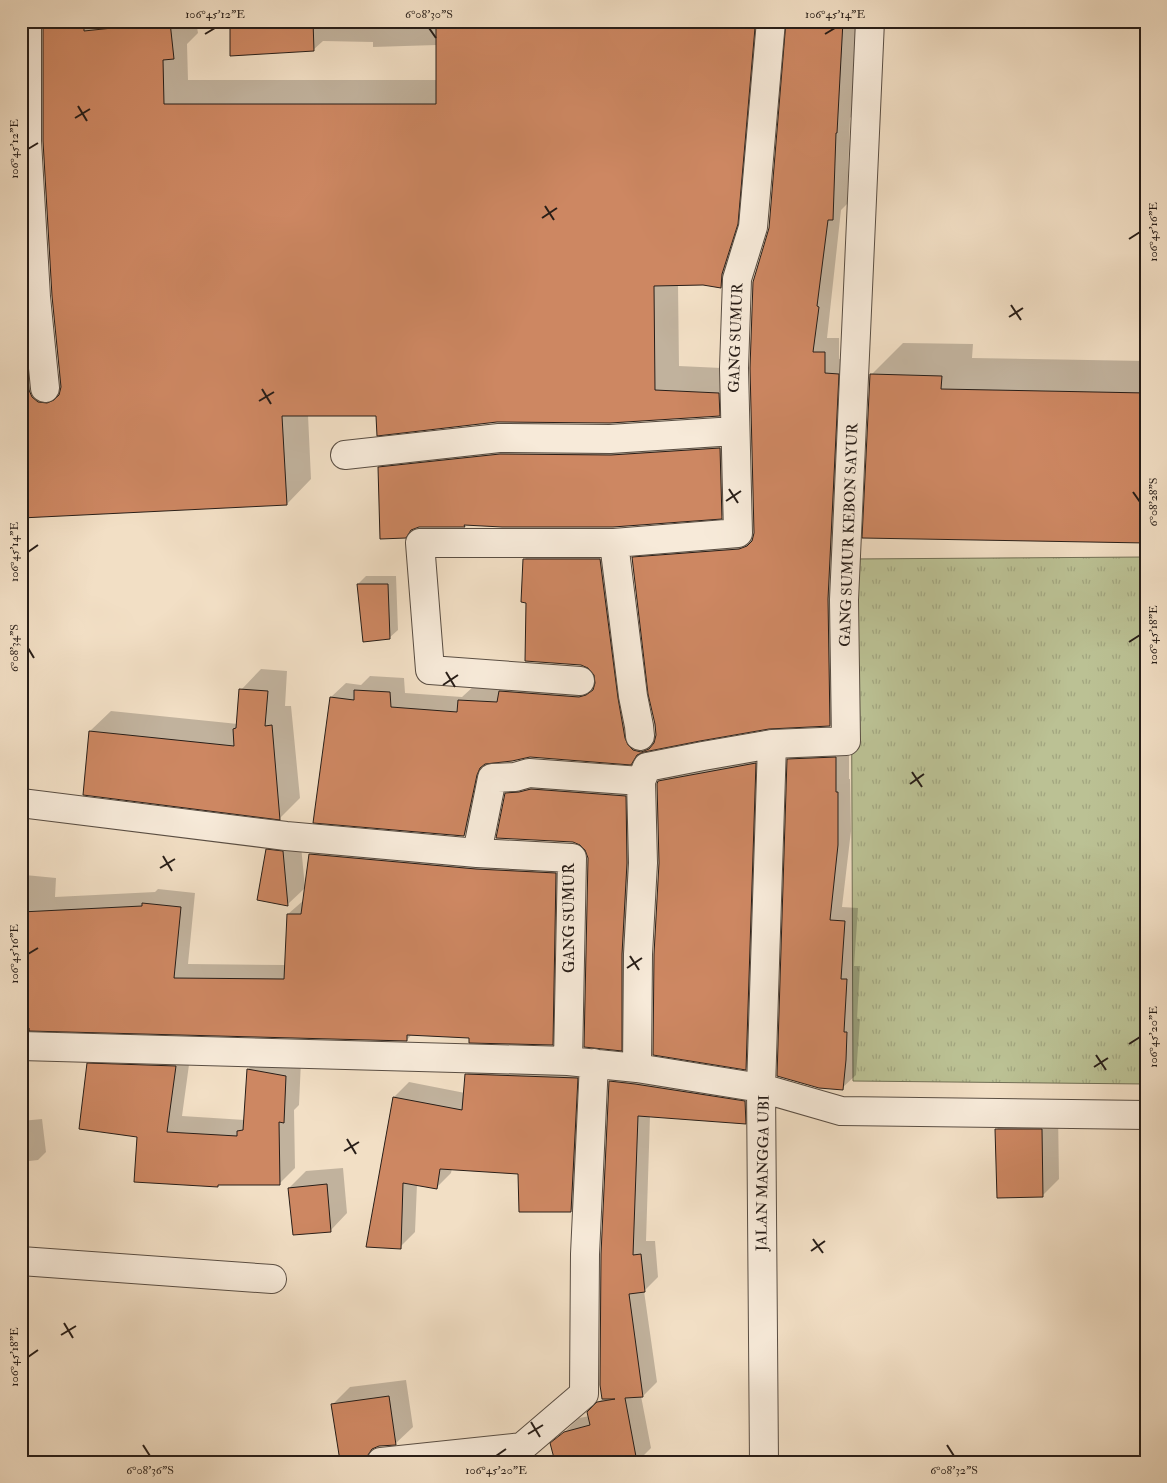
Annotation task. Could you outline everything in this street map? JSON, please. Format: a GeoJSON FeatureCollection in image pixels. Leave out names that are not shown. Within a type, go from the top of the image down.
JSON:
{"type":"FeatureCollection","features":[{"type":"Feature","properties":{"kind":"street"},"geometry":{"type":"LineString","coordinates":[[27,21],[27,141],[36,296],[45,388]]}},
{"type":"Feature","properties":{"kind":"street","name":"GANG SUMUR"},"geometry":{"type":"LineString","coordinates":[[580,681],[430,670],[420,543],[614,543],[738,533],[734,368],[737,279],[753,227],[771,21]]}},
{"type":"Feature","properties":{"kind":"street","name":"GANG SUMUR KEBON SAYUR"},"geometry":{"type":"LineString","coordinates":[[772,744],[846,740],[844,600],[870,21]]}},
{"type":"Feature","properties":{"kind":"street"},"geometry":{"type":"LineString","coordinates":[[345,455],[499,438],[610,439],[735,432]]}},
{"type":"Feature","properties":{"kind":"street"},"geometry":{"type":"LineString","coordinates":[[614,543],[633,696],[640,736]]}},
{"type":"Feature","properties":{"kind":"street"},"geometry":{"type":"LineString","coordinates":[[21,1046],[581,1062],[637,1068],[761,1088],[772,744],[648,767],[641,781],[643,863],[638,954],[637,1068]]}},
{"type":"Feature","properties":{"kind":"street"},"geometry":{"type":"LineString","coordinates":[[21,803],[286,836],[477,852],[492,778],[515,777],[529,773],[641,781]]}},
{"type":"Feature","properties":{"kind":"street","name":"GANG SUMUR"},"geometry":{"type":"LineString","coordinates":[[477,852],[572,858],[581,1062]]}},
{"type":"Feature","properties":{"kind":"street"},"geometry":{"type":"LineString","coordinates":[[381,1462],[522,1447],[584,1394],[581,1062]]}},
{"type":"Feature","properties":{"kind":"street","name":"JALAN MANGGA UBI"},"geometry":{"type":"LineString","coordinates":[[764,1462],[761,1088],[841,1111],[1146,1114]]}},
{"type":"Feature","properties":{"kind":"street"},"geometry":{"type":"LineString","coordinates":[[21,1260],[272,1279]]}},
{"type":"Feature","properties":{"kind":"green space"},"geometry":{"type":"Polygon","coordinates":[[[1146,557],[1146,1084],[853,1081],[851,559],[1146,557]]]}},
{"type":"Feature","properties":{"kind":"building"},"geometry":{"type":"Polygon","coordinates":[[[43,21],[84,21],[84,31],[170,22],[174,59],[163,60],[164,104],[436,104],[436,21],[717,21],[716,26],[755,28],[738,224],[722,274],[721,288],[703,285],[654,286],[655,390],[719,393],[720,416],[610,423],[497,422],[377,436],[376,416],[282,416],[287,505],[21,518],[21,307],[29,390],[32,397],[38,402],[47,403],[59,395],[61,387],[52,296],[43,141],[43,21]]]}},
{"type":"Feature","properties":{"kind":"building"},"geometry":{"type":"Polygon","coordinates":[[[230,21],[313,21],[314,51],[230,56],[230,21]]]}},
{"type":"Feature","properties":{"kind":"building"},"geometry":{"type":"Polygon","coordinates":[[[786,21],[843,21],[833,220],[828,220],[813,352],[825,352],[825,373],[839,374],[828,599],[830,726],[769,729],[700,741],[644,752],[637,755],[631,765],[530,757],[485,764],[480,768],[477,775],[464,836],[313,823],[330,697],[354,700],[354,690],[390,692],[391,707],[457,712],[458,700],[497,702],[499,691],[579,697],[593,690],[595,683],[594,675],[588,668],[581,665],[525,661],[526,603],[521,602],[523,559],[600,559],[625,738],[633,750],[641,752],[649,749],[654,743],[656,735],[655,724],[648,694],[632,557],[739,549],[747,546],[752,541],[754,533],[750,368],[753,282],[769,228],[786,21]]]}},
{"type":"Feature","properties":{"kind":"building"},"geometry":{"type":"Polygon","coordinates":[[[870,374],[942,376],[941,389],[1146,393],[1146,543],[862,538],[870,374]]]}},
{"type":"Feature","properties":{"kind":"building"},"geometry":{"type":"Polygon","coordinates":[[[720,448],[722,519],[613,527],[464,525],[465,527],[419,527],[411,530],[406,538],[380,539],[378,467],[500,454],[611,455],[720,448]]]}},
{"type":"Feature","properties":{"kind":"building"},"geometry":{"type":"Polygon","coordinates":[[[357,584],[388,584],[390,639],[363,642],[357,584]]]}},
{"type":"Feature","properties":{"kind":"building"},"geometry":{"type":"Polygon","coordinates":[[[239,689],[268,691],[265,726],[272,725],[280,820],[83,795],[89,731],[234,746],[233,729],[236,728],[239,689]]]}},
{"type":"Feature","properties":{"kind":"building"},"geometry":{"type":"Polygon","coordinates":[[[836,757],[838,845],[830,920],[845,921],[841,979],[847,979],[844,1032],[847,1032],[843,1090],[819,1088],[777,1076],[787,759],[836,757]]]}},
{"type":"Feature","properties":{"kind":"building"},"geometry":{"type":"Polygon","coordinates":[[[756,763],[746,1070],[653,1055],[654,954],[659,863],[658,781],[756,763]]]}},
{"type":"Feature","properties":{"kind":"building"},"geometry":{"type":"Polygon","coordinates":[[[531,789],[626,796],[627,863],[622,954],[622,1051],[584,1047],[588,858],[585,850],[573,842],[496,838],[505,793],[531,789]]]}},
{"type":"Feature","properties":{"kind":"building"},"geometry":{"type":"Polygon","coordinates":[[[266,849],[283,851],[288,906],[257,900],[266,849]]]}},
{"type":"Feature","properties":{"kind":"building"},"geometry":{"type":"Polygon","coordinates":[[[309,854],[476,869],[556,873],[553,1045],[469,1043],[469,1038],[407,1035],[407,1041],[29,1031],[29,1028],[21,1028],[21,912],[142,906],[142,903],[181,907],[174,978],[284,979],[287,914],[301,914],[309,854]]]}},
{"type":"Feature","properties":{"kind":"building"},"geometry":{"type":"Polygon","coordinates":[[[87,1063],[176,1066],[167,1132],[237,1136],[237,1131],[243,1130],[247,1069],[286,1076],[284,1123],[279,1122],[280,1185],[218,1185],[218,1187],[134,1182],[137,1137],[79,1129],[87,1063]]]}},
{"type":"Feature","properties":{"kind":"building"},"geometry":{"type":"Polygon","coordinates":[[[465,1074],[578,1078],[571,1212],[519,1212],[518,1174],[440,1169],[437,1189],[403,1183],[401,1249],[366,1247],[393,1097],[462,1110],[465,1074]]]}},
{"type":"Feature","properties":{"kind":"building"},"geometry":{"type":"Polygon","coordinates":[[[609,1081],[745,1101],[746,1124],[638,1116],[633,1255],[641,1254],[645,1292],[629,1294],[643,1397],[625,1398],[637,1462],[555,1462],[550,1443],[564,1432],[590,1425],[587,1412],[597,1402],[615,1399],[602,1399],[600,1385],[601,1254],[609,1081]]]}},
{"type":"Feature","properties":{"kind":"building"},"geometry":{"type":"Polygon","coordinates":[[[995,1129],[1042,1129],[1043,1197],[997,1198],[995,1129]]]}},
{"type":"Feature","properties":{"kind":"building"},"geometry":{"type":"Polygon","coordinates":[[[327,1184],[331,1232],[293,1235],[288,1188],[327,1184]]]}},
{"type":"Feature","properties":{"kind":"building"},"geometry":{"type":"Polygon","coordinates":[[[389,1396],[396,1445],[379,1446],[372,1449],[366,1458],[340,1461],[331,1404],[389,1396]]]}}]}
